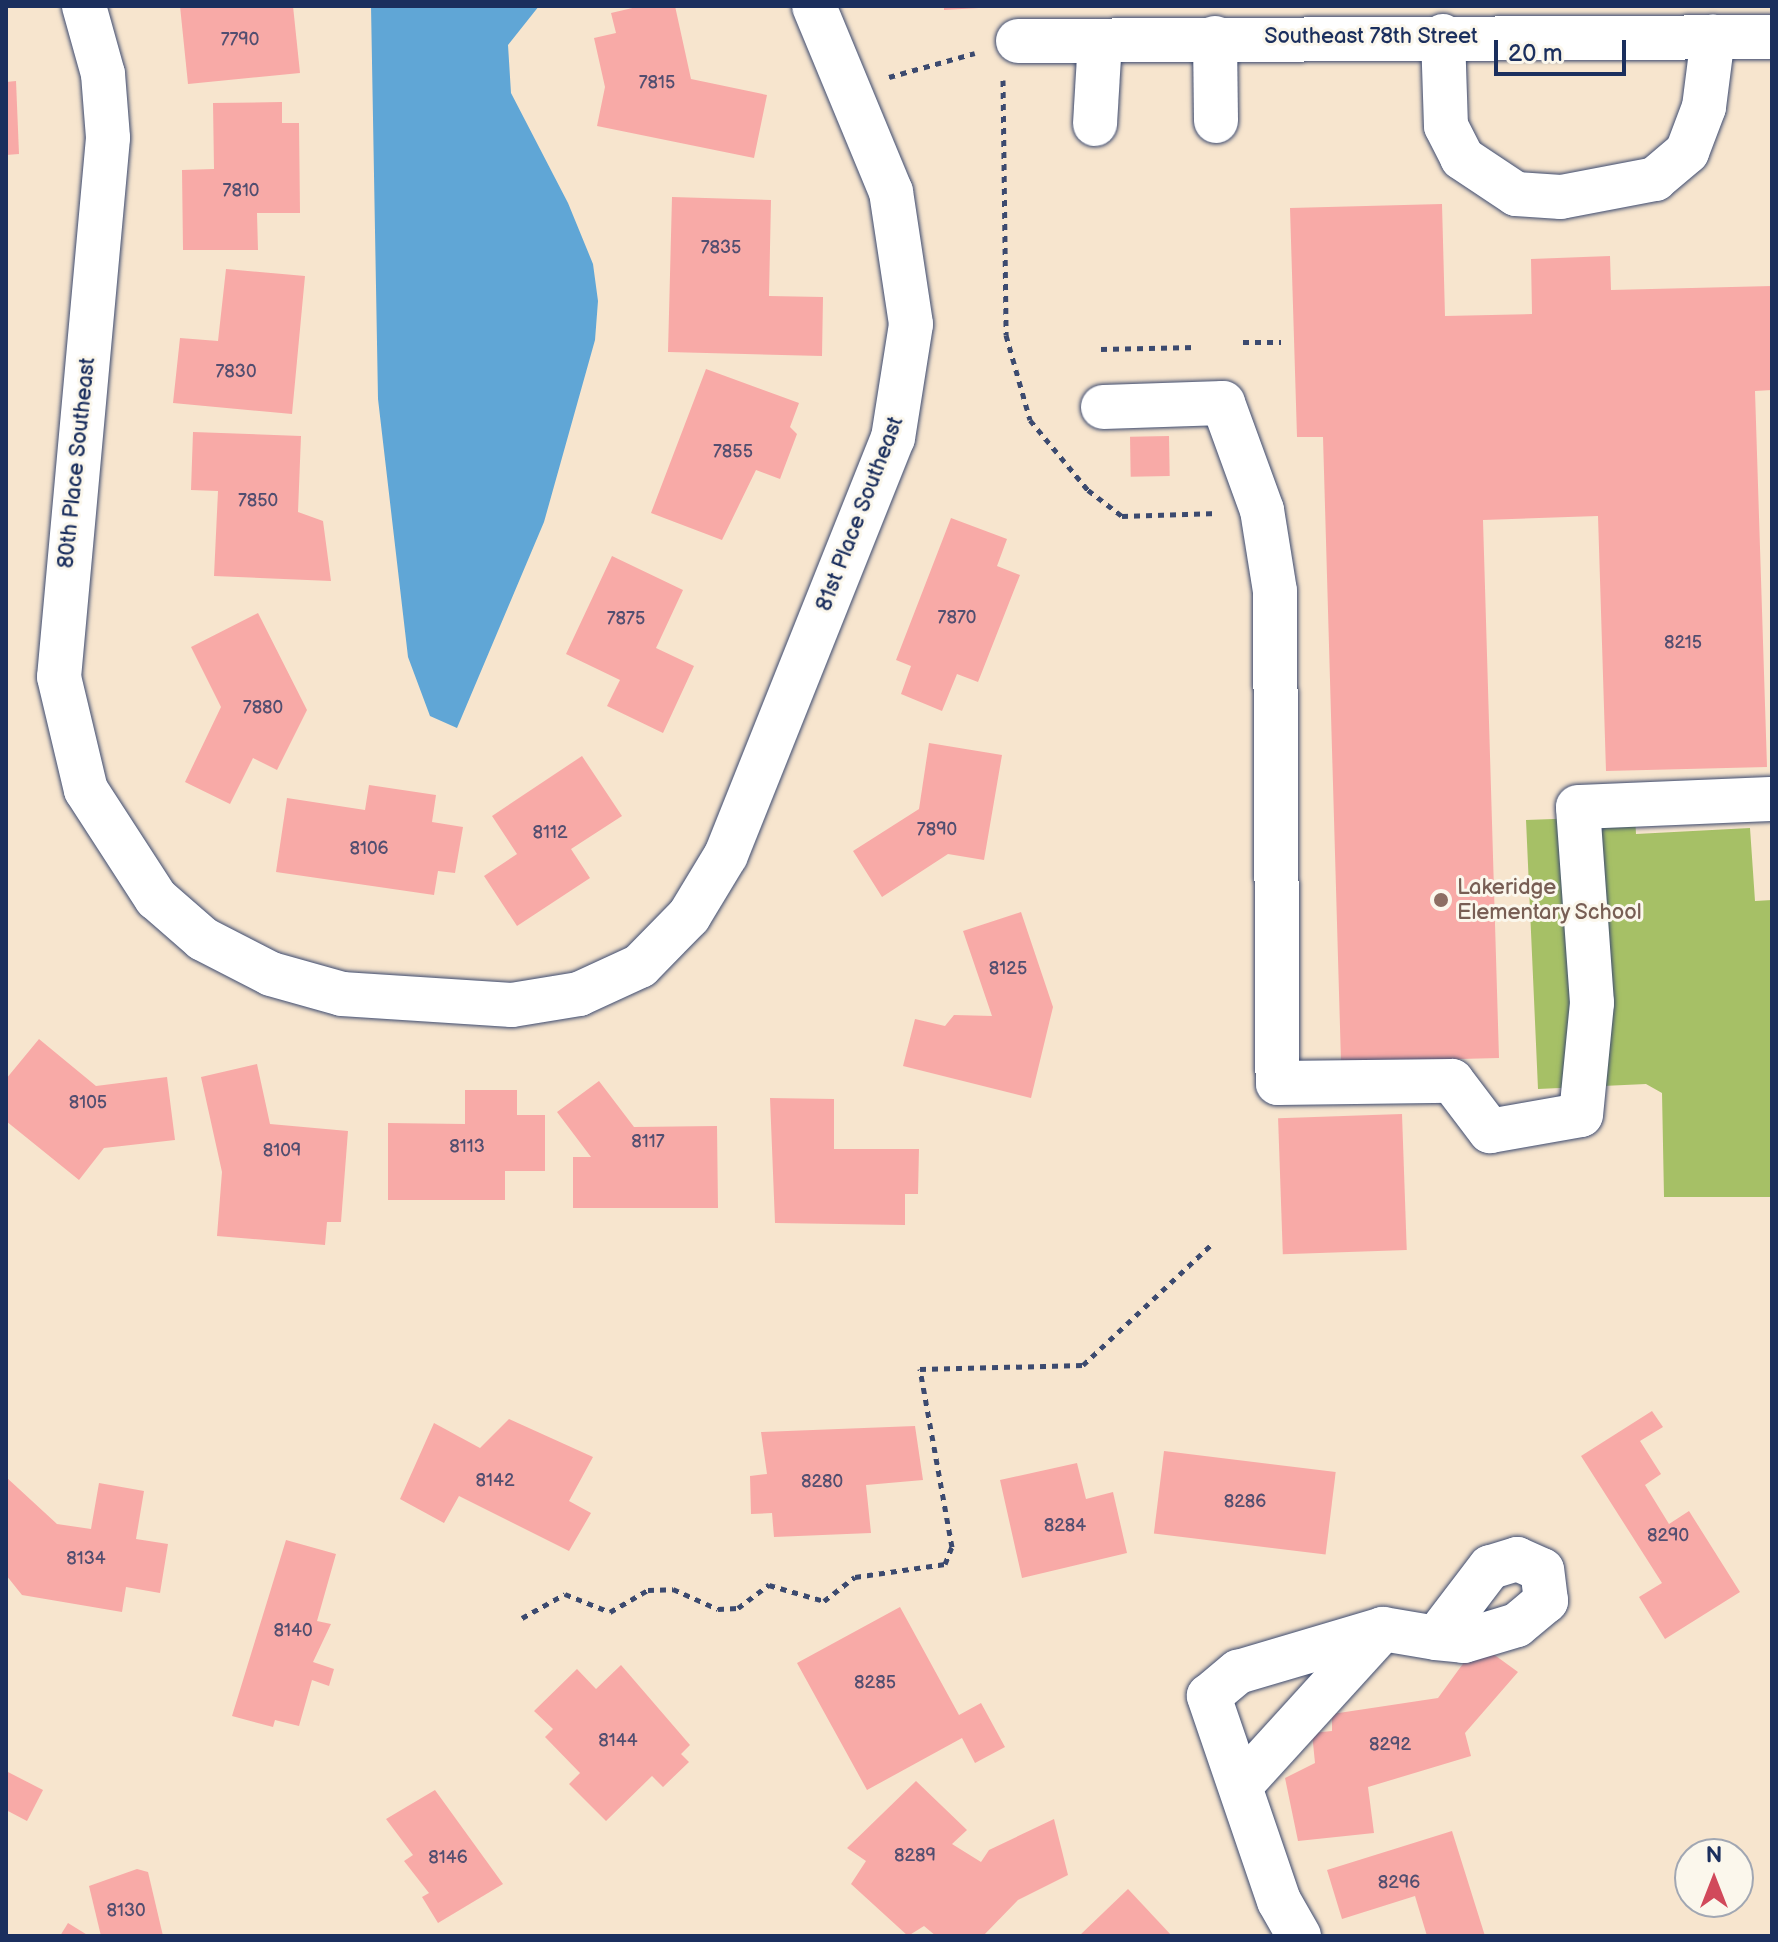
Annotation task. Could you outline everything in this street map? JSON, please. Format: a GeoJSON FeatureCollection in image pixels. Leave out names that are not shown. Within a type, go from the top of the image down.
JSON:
{"type":"FeatureCollection","features":[{"type":"Feature","properties":{"kind":"street","name":"80th Place Southeast"},"geometry":{"type":"LineString","coordinates":[[84,6],[103,74],[108,138],[59,677],[86,790],[156,898],[203,939],[271,974],[342,994],[430,1003],[512,1005],[579,994],[640,966],[689,916]]}},
{"type":"Feature","properties":{"kind":"street","name":"81st Place Southeast"},"geometry":{"type":"LineString","coordinates":[[689,916],[726,855],[893,438],[907,384],[911,324],[891,192],[814,6]]}},
{"type":"Feature","properties":{"kind":"street","name":"Southeast 78th Street"},"geometry":{"type":"LineString","coordinates":[[1018,41],[1443,36],[1772,37]]}},
{"type":"Feature","properties":{"kind":"street"},"geometry":{"type":"LineString","coordinates":[[1443,36],[1446,126],[1462,158],[1516,194],[1561,197],[1655,179],[1687,152],[1704,107],[1713,37]]}},
{"type":"Feature","properties":{"kind":"street"},"geometry":{"type":"LineString","coordinates":[[1215,38],[1216,121]]}},
{"type":"Feature","properties":{"kind":"street"},"geometry":{"type":"LineString","coordinates":[[1095,124],[1100,41]]}},
{"type":"Feature","properties":{"kind":"street"},"geometry":{"type":"LineString","coordinates":[[1103,407],[1223,403],[1262,510],[1275,591],[1278,1083],[1452,1081],[1490,1131],[1581,1115],[1592,1003],[1578,807],[1772,799]]}},
{"type":"Feature","properties":{"kind":"street"},"geometry":{"type":"LineString","coordinates":[[1241,1785],[1383,1629]]}},
{"type":"Feature","properties":{"kind":"street"},"geometry":{"type":"LineString","coordinates":[[1299,1936],[1279,1901],[1209,1696],[1238,1672],[1383,1629],[1436,1638]]}},
{"type":"Feature","properties":{"kind":"path"},"geometry":{"type":"LineString","coordinates":[[849,87],[1018,41]]}},
{"type":"Feature","properties":{"kind":"path"},"geometry":{"type":"LineString","coordinates":[[1018,41],[1001,88],[1006,335],[1030,420],[1088,490],[1122,516],[1262,510]]}},
{"type":"Feature","properties":{"kind":"path"},"geometry":{"type":"LineString","coordinates":[[1243,342],[1281,342]]}},
{"type":"Feature","properties":{"kind":"path"},"geometry":{"type":"LineString","coordinates":[[1101,349],[1196,347]]}},
{"type":"Feature","properties":{"kind":"path"},"geometry":{"type":"LineString","coordinates":[[522,1618],[565,1594],[610,1612],[648,1590],[673,1589],[718,1609],[738,1608],[769,1585],[824,1601],[855,1577],[945,1564],[952,1547],[920,1369],[1083,1365],[1211,1245]]}},
{"type":"Feature","properties":{"kind":"green space"},"geometry":{"type":"Polygon","coordinates":[[[1635,816],[1636,834],[1750,828],[1755,901],[1772,900],[1772,1197],[1664,1197],[1662,1093],[1646,1084],[1538,1089],[1526,820],[1635,816]]]}},
{"type":"Feature","properties":{"kind":"water"},"geometry":{"type":"Polygon","coordinates":[[[371,6],[539,6],[508,45],[511,93],[568,203],[593,264],[598,301],[595,340],[544,522],[457,728],[430,716],[408,657],[378,399],[371,6]]]}},
{"type":"Feature","properties":{"kind":"building"},"geometry":{"type":"Polygon","coordinates":[[[180,6],[293,6],[300,73],[188,84],[180,6]]]}},
{"type":"Feature","properties":{"kind":"building"},"geometry":{"type":"Polygon","coordinates":[[[641,6],[675,6],[691,79],[767,95],[754,158],[597,126],[605,87],[594,38],[616,33],[611,13],[641,6]]]}},
{"type":"Feature","properties":{"kind":"building"},"geometry":{"type":"Polygon","coordinates":[[[944,6],[979,6],[979,8],[944,10],[944,6]]]}},
{"type":"Feature","properties":{"kind":"building"},"geometry":{"type":"Polygon","coordinates":[[[16,81],[19,154],[6,155],[6,82],[16,81]]]}},
{"type":"Feature","properties":{"kind":"building"},"geometry":{"type":"Polygon","coordinates":[[[282,102],[282,123],[299,123],[300,213],[257,213],[258,250],[183,250],[182,170],[214,169],[213,103],[282,102]]]}},
{"type":"Feature","properties":{"kind":"building"},"geometry":{"type":"Polygon","coordinates":[[[672,197],[771,200],[769,296],[823,297],[822,356],[668,352],[672,197]]]}},
{"type":"Feature","properties":{"kind":"building"},"geometry":{"type":"Polygon","coordinates":[[[1442,204],[1445,316],[1532,314],[1531,259],[1610,256],[1611,290],[1772,286],[1772,390],[1755,391],[1767,767],[1606,771],[1598,516],[1483,520],[1499,1058],[1341,1062],[1323,437],[1297,437],[1290,208],[1442,204]]]}},
{"type":"Feature","properties":{"kind":"building"},"geometry":{"type":"Polygon","coordinates":[[[226,269],[305,276],[292,414],[173,403],[180,338],[218,341],[226,269]]]}},
{"type":"Feature","properties":{"kind":"building"},"geometry":{"type":"Polygon","coordinates":[[[706,369],[799,403],[790,427],[797,434],[780,479],[756,470],[722,540],[651,513],[706,369]]]}},
{"type":"Feature","properties":{"kind":"building"},"geometry":{"type":"Polygon","coordinates":[[[193,432],[301,436],[298,512],[323,521],[331,581],[214,576],[218,491],[191,490],[193,432]]]}},
{"type":"Feature","properties":{"kind":"building"},"geometry":{"type":"Polygon","coordinates":[[[1169,436],[1170,476],[1131,477],[1130,437],[1169,436]]]}},
{"type":"Feature","properties":{"kind":"building"},"geometry":{"type":"Polygon","coordinates":[[[951,518],[1007,539],[997,566],[1020,575],[978,682],[957,674],[942,711],[901,694],[911,666],[896,660],[951,518]]]}},
{"type":"Feature","properties":{"kind":"building"},"geometry":{"type":"Polygon","coordinates":[[[612,556],[683,590],[656,648],[694,666],[663,733],[607,706],[620,680],[566,654],[612,556]]]}},
{"type":"Feature","properties":{"kind":"building"},"geometry":{"type":"Polygon","coordinates":[[[258,613],[307,710],[277,770],[253,758],[230,804],[185,782],[221,707],[191,647],[258,613]]]}},
{"type":"Feature","properties":{"kind":"building"},"geometry":{"type":"Polygon","coordinates":[[[929,743],[1002,755],[984,860],[948,854],[882,897],[853,851],[919,809],[929,743]]]}},
{"type":"Feature","properties":{"kind":"building"},"geometry":{"type":"Polygon","coordinates":[[[582,756],[622,816],[571,849],[590,878],[517,926],[484,876],[517,854],[492,816],[582,756]]]}},
{"type":"Feature","properties":{"kind":"building"},"geometry":{"type":"Polygon","coordinates":[[[369,785],[436,795],[432,822],[463,827],[455,873],[438,871],[434,895],[276,872],[287,798],[365,810],[369,785]]]}},
{"type":"Feature","properties":{"kind":"building"},"geometry":{"type":"Polygon","coordinates":[[[1021,912],[1053,1007],[1031,1098],[903,1066],[915,1019],[945,1026],[954,1015],[992,1016],[963,931],[1021,912]]]}},
{"type":"Feature","properties":{"kind":"building"},"geometry":{"type":"Polygon","coordinates":[[[39,1039],[96,1086],[167,1077],[175,1140],[104,1148],[79,1180],[6,1121],[6,1079],[39,1039]]]}},
{"type":"Feature","properties":{"kind":"building"},"geometry":{"type":"Polygon","coordinates":[[[257,1064],[270,1124],[348,1131],[341,1222],[327,1222],[325,1245],[217,1236],[222,1172],[201,1077],[257,1064]]]}},
{"type":"Feature","properties":{"kind":"building"},"geometry":{"type":"Polygon","coordinates":[[[599,1081],[634,1127],[717,1126],[718,1208],[573,1208],[573,1157],[591,1157],[557,1112],[599,1081]]]}},
{"type":"Feature","properties":{"kind":"building"},"geometry":{"type":"Polygon","coordinates":[[[465,1090],[517,1090],[517,1115],[545,1115],[545,1171],[505,1171],[505,1200],[388,1200],[388,1123],[465,1124],[465,1090]]]}},
{"type":"Feature","properties":{"kind":"building"},"geometry":{"type":"Polygon","coordinates":[[[770,1098],[834,1099],[834,1149],[919,1149],[918,1194],[905,1194],[905,1225],[775,1223],[770,1098]]]}},
{"type":"Feature","properties":{"kind":"building"},"geometry":{"type":"Polygon","coordinates":[[[1402,1114],[1407,1250],[1283,1254],[1278,1118],[1402,1114]]]}},
{"type":"Feature","properties":{"kind":"building"},"geometry":{"type":"Polygon","coordinates":[[[1652,1411],[1663,1427],[1640,1441],[1661,1474],[1645,1485],[1669,1524],[1689,1511],[1740,1592],[1665,1639],[1639,1597],[1662,1583],[1581,1456],[1652,1411]]]}},
{"type":"Feature","properties":{"kind":"building"},"geometry":{"type":"Polygon","coordinates":[[[509,1419],[593,1457],[569,1501],[591,1513],[569,1551],[459,1496],[444,1523],[400,1499],[434,1423],[480,1448],[509,1419]]]}},
{"type":"Feature","properties":{"kind":"building"},"geometry":{"type":"Polygon","coordinates":[[[915,1426],[923,1480],[866,1485],[871,1533],[774,1537],[772,1513],[751,1514],[750,1476],[767,1474],[761,1432],[915,1426]]]}},
{"type":"Feature","properties":{"kind":"building"},"geometry":{"type":"Polygon","coordinates":[[[1164,1451],[1336,1472],[1326,1554],[1154,1533],[1164,1451]]]}},
{"type":"Feature","properties":{"kind":"building"},"geometry":{"type":"Polygon","coordinates":[[[1077,1463],[1086,1499],[1113,1492],[1127,1553],[1022,1578],[1000,1480],[1077,1463]]]}},
{"type":"Feature","properties":{"kind":"building"},"geometry":{"type":"Polygon","coordinates":[[[6,1477],[57,1524],[91,1529],[99,1483],[144,1491],[136,1539],[168,1544],[160,1593],[126,1587],[122,1612],[22,1595],[6,1575],[6,1477]]]}},
{"type":"Feature","properties":{"kind":"building"},"geometry":{"type":"Polygon","coordinates":[[[286,1540],[336,1554],[317,1621],[331,1624],[313,1662],[334,1669],[329,1686],[312,1680],[299,1726],[275,1720],[273,1727],[232,1716],[286,1540]]]}},
{"type":"Feature","properties":{"kind":"building"},"geometry":{"type":"Polygon","coordinates":[[[900,1607],[959,1715],[981,1703],[1005,1747],[975,1763],[962,1738],[867,1790],[797,1663],[900,1607]]]}},
{"type":"Feature","properties":{"kind":"building"},"geometry":{"type":"Polygon","coordinates":[[[1478,1643],[1518,1672],[1465,1733],[1471,1756],[1368,1787],[1374,1833],[1298,1841],[1285,1778],[1315,1763],[1312,1733],[1332,1731],[1332,1714],[1438,1698],[1478,1643]]]}},
{"type":"Feature","properties":{"kind":"building"},"geometry":{"type":"Polygon","coordinates":[[[621,1665],[690,1745],[681,1754],[689,1762],[663,1787],[652,1776],[606,1821],[569,1784],[580,1773],[545,1737],[553,1729],[534,1711],[577,1669],[596,1689],[621,1665]]]}},
{"type":"Feature","properties":{"kind":"building"},"geometry":{"type":"Polygon","coordinates":[[[6,1771],[43,1790],[27,1821],[6,1810],[6,1771]]]}},
{"type":"Feature","properties":{"kind":"building"},"geometry":{"type":"Polygon","coordinates":[[[916,1781],[967,1830],[952,1844],[981,1862],[989,1850],[1054,1819],[1068,1875],[1018,1900],[983,1936],[936,1936],[924,1926],[908,1936],[851,1884],[866,1861],[847,1848],[916,1781]]]}},
{"type":"Feature","properties":{"kind":"building"},"geometry":{"type":"Polygon","coordinates":[[[435,1790],[503,1884],[438,1923],[422,1897],[429,1893],[404,1861],[413,1855],[386,1819],[435,1790]]]}},
{"type":"Feature","properties":{"kind":"building"},"geometry":{"type":"Polygon","coordinates":[[[1452,1831],[1485,1936],[1427,1936],[1415,1896],[1342,1919],[1327,1870],[1452,1831]]]}},
{"type":"Feature","properties":{"kind":"building"},"geometry":{"type":"Polygon","coordinates":[[[137,1869],[148,1872],[163,1936],[101,1936],[89,1886],[137,1869]]]}},
{"type":"Feature","properties":{"kind":"building"},"geometry":{"type":"Polygon","coordinates":[[[1128,1889],[1172,1936],[1079,1936],[1128,1889]]]}},
{"type":"Feature","properties":{"kind":"building"},"geometry":{"type":"Polygon","coordinates":[[[68,1923],[89,1936],[60,1936],[68,1923]]]}},
{"type":"Feature","properties":{"kind":"place","name":"Lakeridge Elementary School"},"geometry":{"type":"Point","coordinates":[1441,900]}}]}
